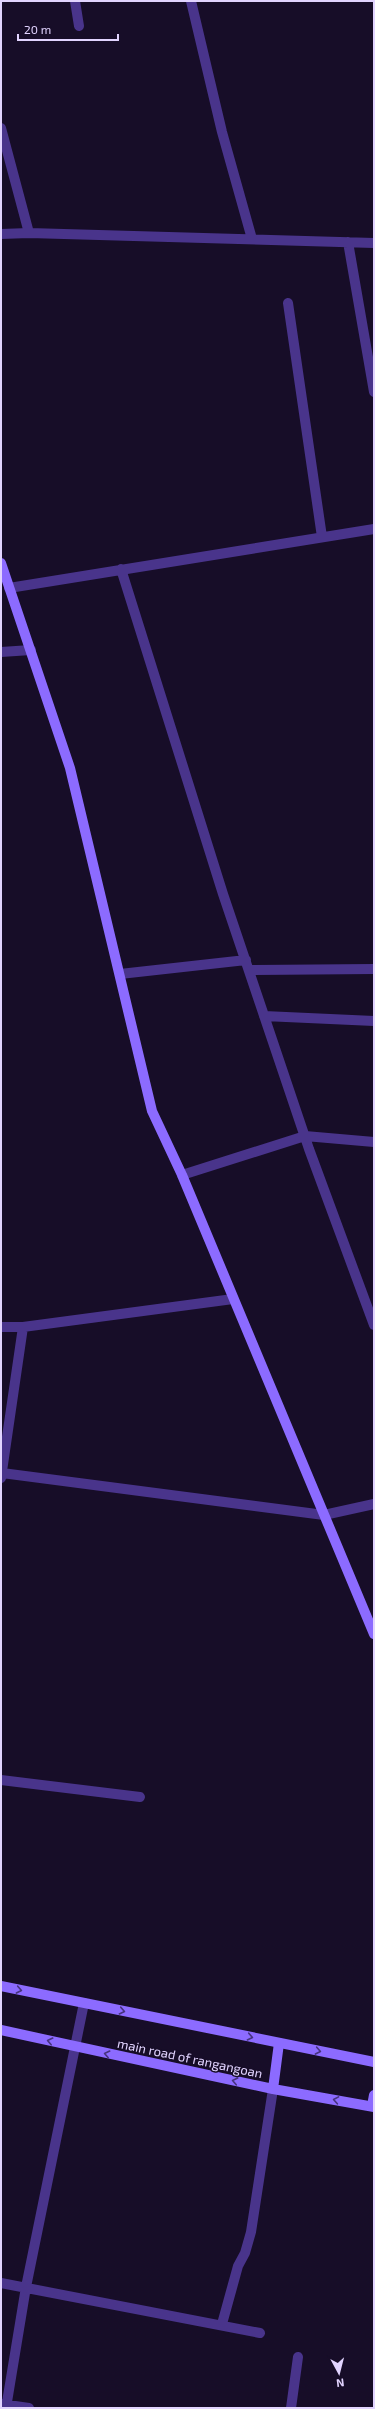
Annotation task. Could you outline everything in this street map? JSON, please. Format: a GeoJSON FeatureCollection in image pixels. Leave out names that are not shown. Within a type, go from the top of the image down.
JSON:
{"type":"FeatureCollection","features":[{"type":"Feature","properties":{"kind":"street"},"geometry":{"type":"LineString","coordinates":[[75,1],[80,26]]}},
{"type":"Feature","properties":{"kind":"street"},"geometry":{"type":"LineString","coordinates":[[191,1],[222,132],[252,239]]}},
{"type":"Feature","properties":{"kind":"street"},"geometry":{"type":"LineString","coordinates":[[1,128],[29,233]]}},
{"type":"Feature","properties":{"kind":"street"},"geometry":{"type":"LineString","coordinates":[[1,234],[29,233],[374,243]]}},
{"type":"Feature","properties":{"kind":"street"},"geometry":{"type":"LineString","coordinates":[[348,242],[374,392]]}},
{"type":"Feature","properties":{"kind":"street"},"geometry":{"type":"LineString","coordinates":[[288,302],[322,537]]}},
{"type":"Feature","properties":{"kind":"street"},"geometry":{"type":"LineString","coordinates":[[9,588],[374,529]]}},
{"type":"Feature","properties":{"kind":"street"},"geometry":{"type":"LineString","coordinates":[[1,563],[70,768],[152,1111],[182,1175],[374,1634]]}},
{"type":"Feature","properties":{"kind":"street"},"geometry":{"type":"LineString","coordinates":[[122,569],[223,894],[305,1136],[374,1326]]}},
{"type":"Feature","properties":{"kind":"street"},"geometry":{"type":"LineString","coordinates":[[1,652],[30,650]]}},
{"type":"Feature","properties":{"kind":"street"},"geometry":{"type":"LineString","coordinates":[[120,974],[246,960]]}},
{"type":"Feature","properties":{"kind":"street"},"geometry":{"type":"LineString","coordinates":[[249,970],[374,969]]}},
{"type":"Feature","properties":{"kind":"street"},"geometry":{"type":"LineString","coordinates":[[264,1016],[374,1021]]}},
{"type":"Feature","properties":{"kind":"street"},"geometry":{"type":"LineString","coordinates":[[182,1175],[305,1136],[374,1142]]}},
{"type":"Feature","properties":{"kind":"street"},"geometry":{"type":"LineString","coordinates":[[1,1328],[23,1327],[233,1299]]}},
{"type":"Feature","properties":{"kind":"street"},"geometry":{"type":"LineString","coordinates":[[23,1327],[1,1475],[324,1515],[374,1504]]}},
{"type":"Feature","properties":{"kind":"street"},"geometry":{"type":"LineString","coordinates":[[1,1780],[140,1797]]}},
{"type":"Feature","properties":{"kind":"street"},"geometry":{"type":"LineString","coordinates":[[1,1986],[374,2062]]}},
{"type":"Feature","properties":{"kind":"street"},"geometry":{"type":"LineString","coordinates":[[28,2408],[4,2406],[26,2287],[84,2003]]}},
{"type":"Feature","properties":{"kind":"street","name":"main road of rangangoan"},"geometry":{"type":"LineString","coordinates":[[1,2030],[74,2047],[373,2109]]}},
{"type":"Feature","properties":{"kind":"street"},"geometry":{"type":"LineString","coordinates":[[222,2324],[236,2273],[245,2253],[251,2232],[279,2043]]}},
{"type":"Feature","properties":{"kind":"street"},"geometry":{"type":"LineString","coordinates":[[373,2109],[374,2095]]}},
{"type":"Feature","properties":{"kind":"street"},"geometry":{"type":"LineString","coordinates":[[1,2283],[222,2324],[260,2333]]}},
{"type":"Feature","properties":{"kind":"street"},"geometry":{"type":"LineString","coordinates":[[291,2408],[298,2357]]}}]}
